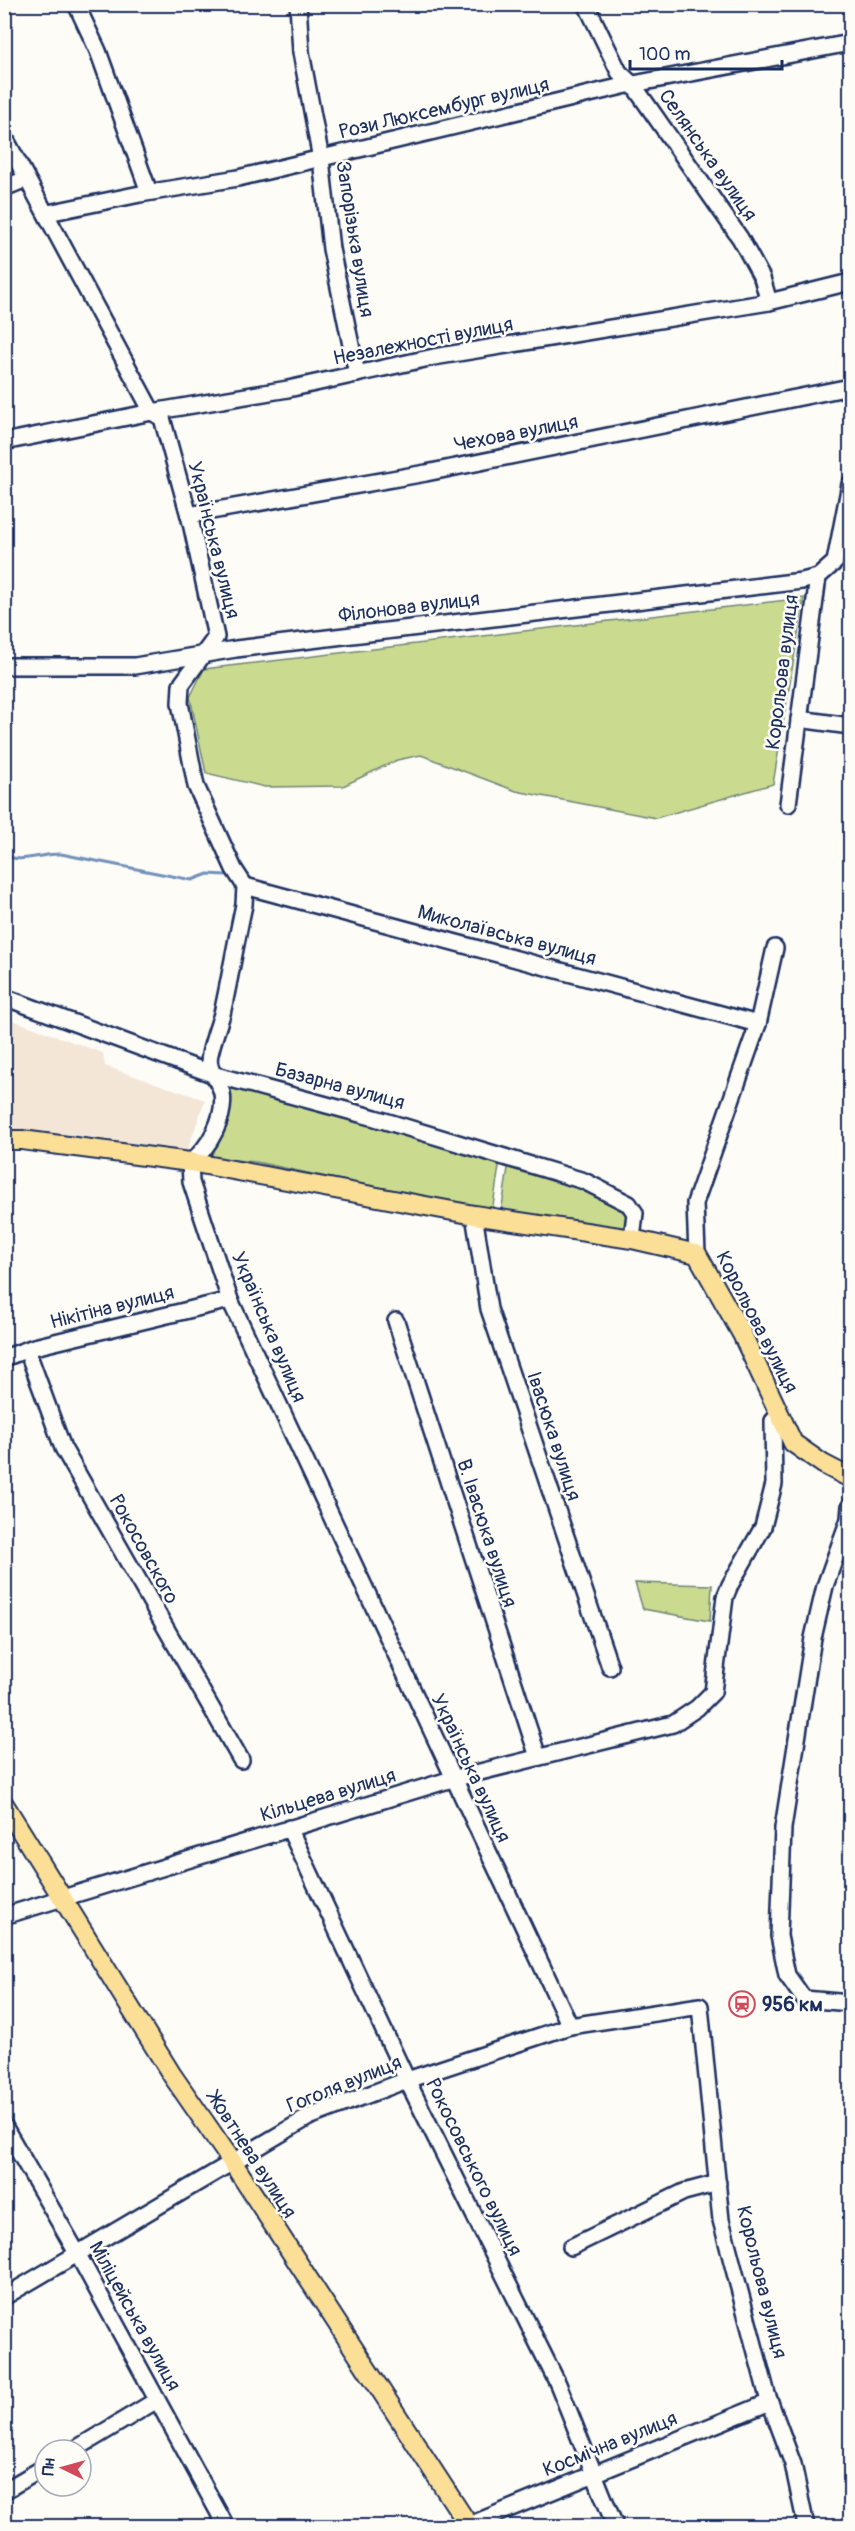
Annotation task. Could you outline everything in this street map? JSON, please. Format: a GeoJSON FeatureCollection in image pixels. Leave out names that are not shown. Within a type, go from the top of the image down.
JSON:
{"type":"FeatureCollection","features":[{"type":"Feature","properties":{"kind":"main road"},"geometry":{"type":"LineString","coordinates":[[4,1140],[22,1140],[190,1162],[474,1215],[632,1239],[697,1254]]}},
{"type":"Feature","properties":{"kind":"main road","name":"Корольова вулиця"},"geometry":{"type":"LineString","coordinates":[[697,1254],[742,1334],[779,1416]]}},
{"type":"Feature","properties":{"kind":"main road"},"geometry":{"type":"LineString","coordinates":[[779,1416],[793,1443],[823,1464],[850,1478]]}},
{"type":"Feature","properties":{"kind":"main road","name":"Жовтнева вулиця"},"geometry":{"type":"LineString","coordinates":[[4,1804],[65,1898],[99,1960],[172,2075],[233,2163],[468,2526]]}},
{"type":"Feature","properties":{"kind":"street"},"geometry":{"type":"LineString","coordinates":[[76,4],[98,51],[149,192]]}},
{"type":"Feature","properties":{"kind":"street","name":"Запорізька вулиця"},"geometry":{"type":"LineString","coordinates":[[298,4],[301,52],[321,159],[331,249],[357,374]]}},
{"type":"Feature","properties":{"kind":"street","name":"Селянська вулиця"},"geometry":{"type":"LineString","coordinates":[[586,4],[619,72],[634,86],[740,238],[762,278],[769,302]]}},
{"type":"Feature","properties":{"kind":"street","name":"Рози Люксембург вулиця"},"geometry":{"type":"LineString","coordinates":[[48,213],[149,192],[238,178],[634,86],[850,43]]}},
{"type":"Feature","properties":{"kind":"street","name":"Українська вулиця"},"geometry":{"type":"LineString","coordinates":[[4,136],[26,179],[48,213],[152,412],[162,418],[189,515],[216,637],[181,685],[180,704],[196,786],[234,869],[245,886]]}},
{"type":"Feature","properties":{"kind":"street"},"geometry":{"type":"LineString","coordinates":[[4,188],[26,179]]}},
{"type":"Feature","properties":{"kind":"street","name":"Незалежності вулиця"},"geometry":{"type":"LineString","coordinates":[[4,442],[152,412],[265,394],[434,357],[769,302],[850,282]]}},
{"type":"Feature","properties":{"kind":"street","name":"Чехова вулиця"},"geometry":{"type":"LineString","coordinates":[[189,515],[426,473],[850,387]]}},
{"type":"Feature","properties":{"kind":"street","name":"Корольова вулиця"},"geometry":{"type":"LineString","coordinates":[[788,804],[818,577],[835,562],[838,554],[850,484]]}},
{"type":"Feature","properties":{"kind":"street","name":"Філонова вулиця"},"geometry":{"type":"LineString","coordinates":[[4,666],[135,666],[236,649],[790,583],[818,577]]}},
{"type":"Feature","properties":{"kind":"street"},"geometry":{"type":"LineString","coordinates":[[799,719],[850,726]]}},
{"type":"Feature","properties":{"kind":"street"},"geometry":{"type":"LineString","coordinates":[[190,1162],[203,1152],[219,1114],[222,1093],[212,1074],[209,1057],[221,1015],[244,905],[245,886]]}},
{"type":"Feature","properties":{"kind":"street","name":"Миколаївська вулиця"},"geometry":{"type":"LineString","coordinates":[[245,886],[758,1024]]}},
{"type":"Feature","properties":{"kind":"street","name":"Корольова вулиця"},"geometry":{"type":"LineString","coordinates":[[697,1254],[695,1203],[758,1024],[775,948]]}},
{"type":"Feature","properties":{"kind":"street","name":"Базарна вулиця"},"geometry":{"type":"LineString","coordinates":[[4,997],[212,1074],[375,1118],[584,1181],[629,1204],[635,1213],[632,1239]]}},
{"type":"Feature","properties":{"kind":"street","name":"Українська вулиця"},"geometry":{"type":"LineString","coordinates":[[190,1162],[191,1182],[230,1300],[452,1779],[570,2026]]}},
{"type":"Feature","properties":{"kind":"street","name":"Івасюка вулиця"},"geometry":{"type":"LineString","coordinates":[[474,1215],[489,1309],[610,1667]]}},
{"type":"Feature","properties":{"kind":"street","name":"Нікітіна вулиця"},"geometry":{"type":"LineString","coordinates":[[4,1358],[27,1350],[230,1300]]}},
{"type":"Feature","properties":{"kind":"street","name":"В. Івасюка вулиця"},"geometry":{"type":"LineString","coordinates":[[396,1321],[538,1757]]}},
{"type":"Feature","properties":{"kind":"street","name":"Рокосовского"},"geometry":{"type":"LineString","coordinates":[[27,1350],[63,1448],[241,1760]]}},
{"type":"Feature","properties":{"kind":"street","name":"Корольова вулиця"},"geometry":{"type":"LineString","coordinates":[[667,1725],[698,1708],[713,1692],[725,1597],[763,1527],[774,1484],[772,1432],[773,1421],[779,1416]]}},
{"type":"Feature","properties":{"kind":"street"},"geometry":{"type":"LineString","coordinates":[[850,1506],[849,1519],[825,1586],[813,1638],[783,1828],[779,1936],[787,1975],[804,2000],[850,2003]]}},
{"type":"Feature","properties":{"kind":"street","name":"Кільцева вулиця"},"geometry":{"type":"LineString","coordinates":[[4,1916],[452,1779],[667,1725]]}},
{"type":"Feature","properties":{"kind":"street","name":"Рокосовського вулиця"},"geometry":{"type":"LineString","coordinates":[[289,1828],[407,2080],[558,2384],[615,2526]]}},
{"type":"Feature","properties":{"kind":"street","name":"Корольова вулиця"},"geometry":{"type":"LineString","coordinates":[[700,2006],[721,2220],[770,2402],[793,2464],[806,2526]]}},
{"type":"Feature","properties":{"kind":"street","name":"Гоголя вулиця"},"geometry":{"type":"LineString","coordinates":[[4,2297],[309,2116],[407,2080],[570,2026],[700,2006]]}},
{"type":"Feature","properties":{"kind":"street","name":"Міліцейська вулиця"},"geometry":{"type":"LineString","coordinates":[[4,2126],[77,2253],[226,2526]]}},
{"type":"Feature","properties":{"kind":"street"},"geometry":{"type":"LineString","coordinates":[[571,2247],[684,2192],[718,2183]]}},
{"type":"Feature","properties":{"kind":"street"},"geometry":{"type":"LineString","coordinates":[[93,2439],[157,2400]]}},
{"type":"Feature","properties":{"kind":"street","name":"Космічна вулиця"},"geometry":{"type":"LineString","coordinates":[[468,2526],[770,2402]]}},
{"type":"Feature","properties":{"kind":"street"},"geometry":{"type":"LineString","coordinates":[[4,2491],[33,2474]]}},
{"type":"Feature","properties":{"kind":"shaded area"},"geometry":{"type":"Polygon","coordinates":[[[4,1017],[103,1053],[105,1066],[205,1100],[187,1151],[5,1132],[4,1017]]]}},
{"type":"Feature","properties":{"kind":"green space"},"geometry":{"type":"Polygon","coordinates":[[[804,598],[773,784],[656,818],[516,791],[421,755],[397,760],[343,786],[265,787],[206,773],[190,697],[204,669],[804,598]]]}},
{"type":"Feature","properties":{"kind":"green space"},"geometry":{"type":"Polygon","coordinates":[[[223,1081],[500,1160],[492,1212],[256,1162],[211,1158],[223,1081]]]}},
{"type":"Feature","properties":{"kind":"green space"},"geometry":{"type":"Polygon","coordinates":[[[509,1162],[541,1170],[627,1207],[631,1217],[627,1233],[501,1213],[509,1162]]]}},
{"type":"Feature","properties":{"kind":"green space"},"geometry":{"type":"Polygon","coordinates":[[[635,1583],[712,1585],[710,1621],[643,1609],[635,1583]]]}},
{"type":"Feature","properties":{"kind":"waterway"},"geometry":{"type":"LineString","coordinates":[[4,854],[23,859],[61,854],[192,880],[208,874],[226,875]]}},
{"type":"Feature","properties":{"kind":"place","name":"956 км"},"geometry":{"type":"Point","coordinates":[742,2004]}}]}
